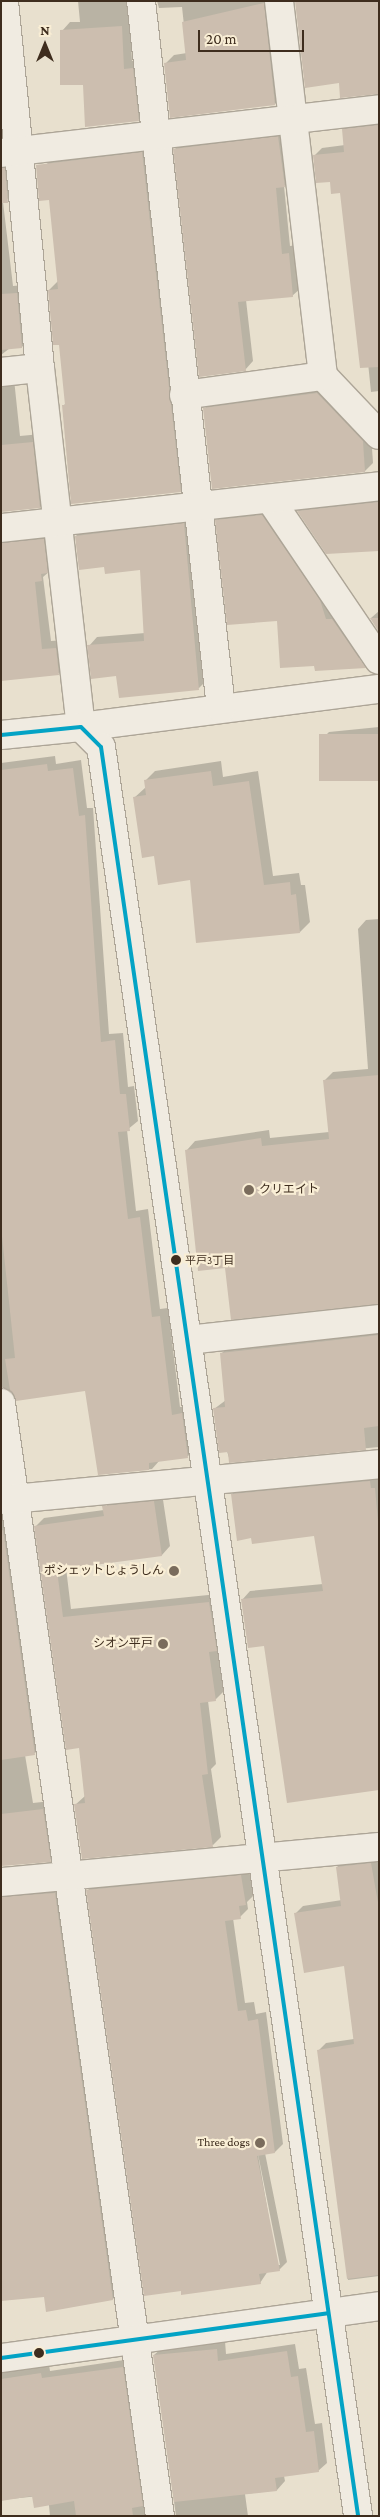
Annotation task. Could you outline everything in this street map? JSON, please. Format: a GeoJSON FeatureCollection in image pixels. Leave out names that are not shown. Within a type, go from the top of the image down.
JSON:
{"type":"FeatureCollection","features":[{"type":"Feature","properties":{"kind":"street"},"geometry":{"type":"LineString","coordinates":[[4,1],[10,152],[40,368],[81,727],[101,747],[264,1858],[358,2516]]}},
{"type":"Feature","properties":{"kind":"street"},"geometry":{"type":"LineString","coordinates":[[141,1],[184,395],[221,708]]}},
{"type":"Feature","properties":{"kind":"street"},"geometry":{"type":"LineString","coordinates":[[279,1],[323,376],[369,412],[379,435]]}},
{"type":"Feature","properties":{"kind":"street"},"geometry":{"type":"LineString","coordinates":[[10,152],[379,108]]}},
{"type":"Feature","properties":{"kind":"street"},"geometry":{"type":"LineString","coordinates":[[1,372],[40,368]]}},
{"type":"Feature","properties":{"kind":"street"},"geometry":{"type":"LineString","coordinates":[[184,395],[323,376]]}},
{"type":"Feature","properties":{"kind":"street"},"geometry":{"type":"LineString","coordinates":[[1,528],[379,486]]}},
{"type":"Feature","properties":{"kind":"street"},"geometry":{"type":"LineString","coordinates":[[270,499],[379,660]]}},
{"type":"Feature","properties":{"kind":"street"},"geometry":{"type":"LineString","coordinates":[[1,735],[81,727],[379,689]]}},
{"type":"Feature","properties":{"kind":"street"},"geometry":{"type":"LineString","coordinates":[[188,1340],[379,1319]]}},
{"type":"Feature","properties":{"kind":"street"},"geometry":{"type":"LineString","coordinates":[[1,1403],[8,1500],[70,1874],[160,2516]]}},
{"type":"Feature","properties":{"kind":"street"},"geometry":{"type":"LineString","coordinates":[[8,1500],[208,1479],[379,1464]]}},
{"type":"Feature","properties":{"kind":"street"},"geometry":{"type":"LineString","coordinates":[[1,1882],[70,1874],[379,1847]]}},
{"type":"Feature","properties":{"kind":"street"},"geometry":{"type":"LineString","coordinates":[[1,2358],[379,2306]]}},
{"type":"Feature","properties":{"kind":"building"},"geometry":{"type":"Polygon","coordinates":[[[295,1],[379,1],[379,94],[340,98],[339,83],[305,88],[295,1]]]}},
{"type":"Feature","properties":{"kind":"building"},"geometry":{"type":"Polygon","coordinates":[[[264,3],[275,105],[170,118],[164,63],[186,60],[182,22],[264,3]]]}},
{"type":"Feature","properties":{"kind":"building"},"geometry":{"type":"Polygon","coordinates":[[[122,26],[124,69],[133,68],[139,121],[85,127],[83,85],[60,85],[60,30],[122,26]]]}},
{"type":"Feature","properties":{"kind":"building"},"geometry":{"type":"Polygon","coordinates":[[[379,125],[379,367],[360,368],[340,193],[331,194],[330,182],[316,183],[313,155],[344,152],[342,129],[379,125]]]}},
{"type":"Feature","properties":{"kind":"building"},"geometry":{"type":"Polygon","coordinates":[[[278,136],[285,187],[276,188],[282,254],[289,253],[293,297],[238,302],[246,371],[199,377],[173,149],[278,136]]]}},
{"type":"Feature","properties":{"kind":"building"},"geometry":{"type":"Polygon","coordinates":[[[142,152],[181,492],[71,504],[62,405],[65,405],[59,345],[53,345],[48,290],[58,289],[49,200],[39,201],[36,165],[142,152]]]}},
{"type":"Feature","properties":{"kind":"building"},"geometry":{"type":"Polygon","coordinates":[[[1,168],[5,168],[8,203],[1,203],[1,168]]]}},
{"type":"Feature","properties":{"kind":"building"},"geometry":{"type":"Polygon","coordinates":[[[17,293],[22,348],[1,350],[1,294],[17,293]]]}},
{"type":"Feature","properties":{"kind":"building"},"geometry":{"type":"Polygon","coordinates":[[[317,393],[363,441],[365,472],[212,489],[203,408],[317,393]]]}},
{"type":"Feature","properties":{"kind":"building"},"geometry":{"type":"Polygon","coordinates":[[[33,442],[40,508],[1,512],[1,445],[33,442]]]}},
{"type":"Feature","properties":{"kind":"building"},"geometry":{"type":"Polygon","coordinates":[[[379,502],[379,551],[326,554],[297,511],[379,502]]]}},
{"type":"Feature","properties":{"kind":"building"},"geometry":{"type":"Polygon","coordinates":[[[262,515],[320,600],[326,619],[332,619],[366,668],[315,671],[314,666],[280,668],[277,621],[227,625],[215,520],[262,515]]]}},
{"type":"Feature","properties":{"kind":"building"},"geometry":{"type":"Polygon","coordinates":[[[184,523],[199,690],[119,698],[116,676],[91,679],[87,645],[144,641],[140,570],[105,574],[104,567],[79,570],[75,536],[184,523]]]}},
{"type":"Feature","properties":{"kind":"building"},"geometry":{"type":"Polygon","coordinates":[[[44,539],[48,573],[41,574],[42,581],[35,582],[42,649],[56,648],[59,675],[1,681],[1,543],[44,539]]]}},
{"type":"Feature","properties":{"kind":"building"},"geometry":{"type":"Polygon","coordinates":[[[370,618],[379,618],[379,632],[370,618]]]}},
{"type":"Feature","properties":{"kind":"building"},"geometry":{"type":"Polygon","coordinates":[[[319,734],[379,734],[379,781],[319,781],[319,734]]]}},
{"type":"Feature","properties":{"kind":"building"},"geometry":{"type":"Polygon","coordinates":[[[47,764],[48,771],[73,768],[79,816],[85,815],[101,1042],[115,1040],[120,1094],[126,1094],[130,1131],[118,1132],[128,1219],[140,1217],[152,1317],[160,1316],[172,1415],[182,1413],[188,1458],[149,1463],[149,1470],[98,1475],[85,1391],[16,1401],[10,1390],[5,1359],[15,1358],[1,1227],[1,770],[47,764]]]}},
{"type":"Feature","properties":{"kind":"building"},"geometry":{"type":"Polygon","coordinates":[[[211,771],[213,786],[249,781],[264,885],[290,882],[291,895],[296,894],[300,933],[196,943],[190,880],[158,885],[154,856],[142,858],[133,797],[146,795],[144,780],[211,771]]]}},
{"type":"Feature","properties":{"kind":"building"},"geometry":{"type":"Polygon","coordinates":[[[379,1075],[379,1304],[231,1320],[225,1268],[198,1271],[185,1150],[261,1138],[262,1146],[329,1139],[323,1080],[379,1075]]]}},
{"type":"Feature","properties":{"kind":"building"},"geometry":{"type":"Polygon","coordinates":[[[379,1335],[379,1426],[364,1428],[366,1450],[229,1463],[228,1452],[219,1453],[213,1408],[225,1407],[220,1353],[379,1335]]]}},
{"type":"Feature","properties":{"kind":"building"},"geometry":{"type":"Polygon","coordinates":[[[370,1481],[371,1488],[375,1488],[379,1532],[379,1790],[287,1803],[264,1646],[248,1648],[241,1599],[323,1591],[314,1536],[252,1544],[251,1538],[237,1541],[231,1494],[370,1481]]]}},
{"type":"Feature","properties":{"kind":"building"},"geometry":{"type":"Polygon","coordinates":[[[154,1501],[162,1556],[57,1570],[63,1617],[209,1602],[217,1651],[209,1652],[216,1701],[200,1703],[208,1774],[202,1775],[213,1847],[82,1859],[74,1804],[85,1803],[79,1748],[66,1750],[34,1526],[104,1516],[102,1506],[154,1501]]]}},
{"type":"Feature","properties":{"kind":"building"},"geometry":{"type":"Polygon","coordinates":[[[3,1530],[35,1755],[1,1760],[1,1531],[3,1530]]]}},
{"type":"Feature","properties":{"kind":"building"},"geometry":{"type":"Polygon","coordinates":[[[43,1809],[51,1862],[1,1866],[1,1814],[43,1809]]]}},
{"type":"Feature","properties":{"kind":"building"},"geometry":{"type":"Polygon","coordinates":[[[371,1863],[379,1908],[379,2275],[347,2279],[317,2050],[354,2044],[344,1966],[304,1973],[294,1913],[341,1906],[336,1867],[371,1863]]]}},
{"type":"Feature","properties":{"kind":"building"},"geometry":{"type":"Polygon","coordinates":[[[241,1875],[246,1905],[239,1906],[241,1919],[225,1921],[238,2011],[246,2010],[248,2021],[258,2019],[275,2153],[257,2156],[280,2271],[259,2274],[261,2284],[181,2295],[181,2291],[144,2296],[86,1890],[241,1875]]]}},
{"type":"Feature","properties":{"kind":"building"},"geometry":{"type":"Polygon","coordinates":[[[55,1893],[113,2300],[46,2312],[44,2297],[1,2301],[1,1897],[55,1893]]]}},
{"type":"Feature","properties":{"kind":"building"},"geometry":{"type":"Polygon","coordinates":[[[217,2349],[218,2361],[287,2351],[291,2377],[298,2376],[306,2432],[314,2431],[319,2472],[275,2478],[277,2491],[174,2502],[153,2355],[217,2349]]]}},
{"type":"Feature","properties":{"kind":"building"},"geometry":{"type":"Polygon","coordinates":[[[123,2367],[143,2506],[132,2508],[133,2516],[76,2516],[74,2501],[34,2508],[32,2496],[1,2501],[1,2379],[41,2373],[42,2378],[123,2367]]]}},
{"type":"Feature","properties":{"kind":"transit line"},"geometry":{"type":"LineString","coordinates":[[1,735],[81,727],[101,747],[358,2516]]}},
{"type":"Feature","properties":{"kind":"transit line"},"geometry":{"type":"LineString","coordinates":[[1,2358],[328,2313]]}},
{"type":"Feature","properties":{"kind":"place","name":"クリエイト"},"geometry":{"type":"Point","coordinates":[249,1190]}},
{"type":"Feature","properties":{"kind":"place","name":"平戸3丁目"},"geometry":{"type":"Point","coordinates":[176,1260]}},
{"type":"Feature","properties":{"kind":"place","name":"ポシェットじょうしん"},"geometry":{"type":"Point","coordinates":[174,1571]}},
{"type":"Feature","properties":{"kind":"place","name":"シオン平戸"},"geometry":{"type":"Point","coordinates":[163,1644]}},
{"type":"Feature","properties":{"kind":"place","name":"Three dogs"},"geometry":{"type":"Point","coordinates":[260,2143]}}]}
